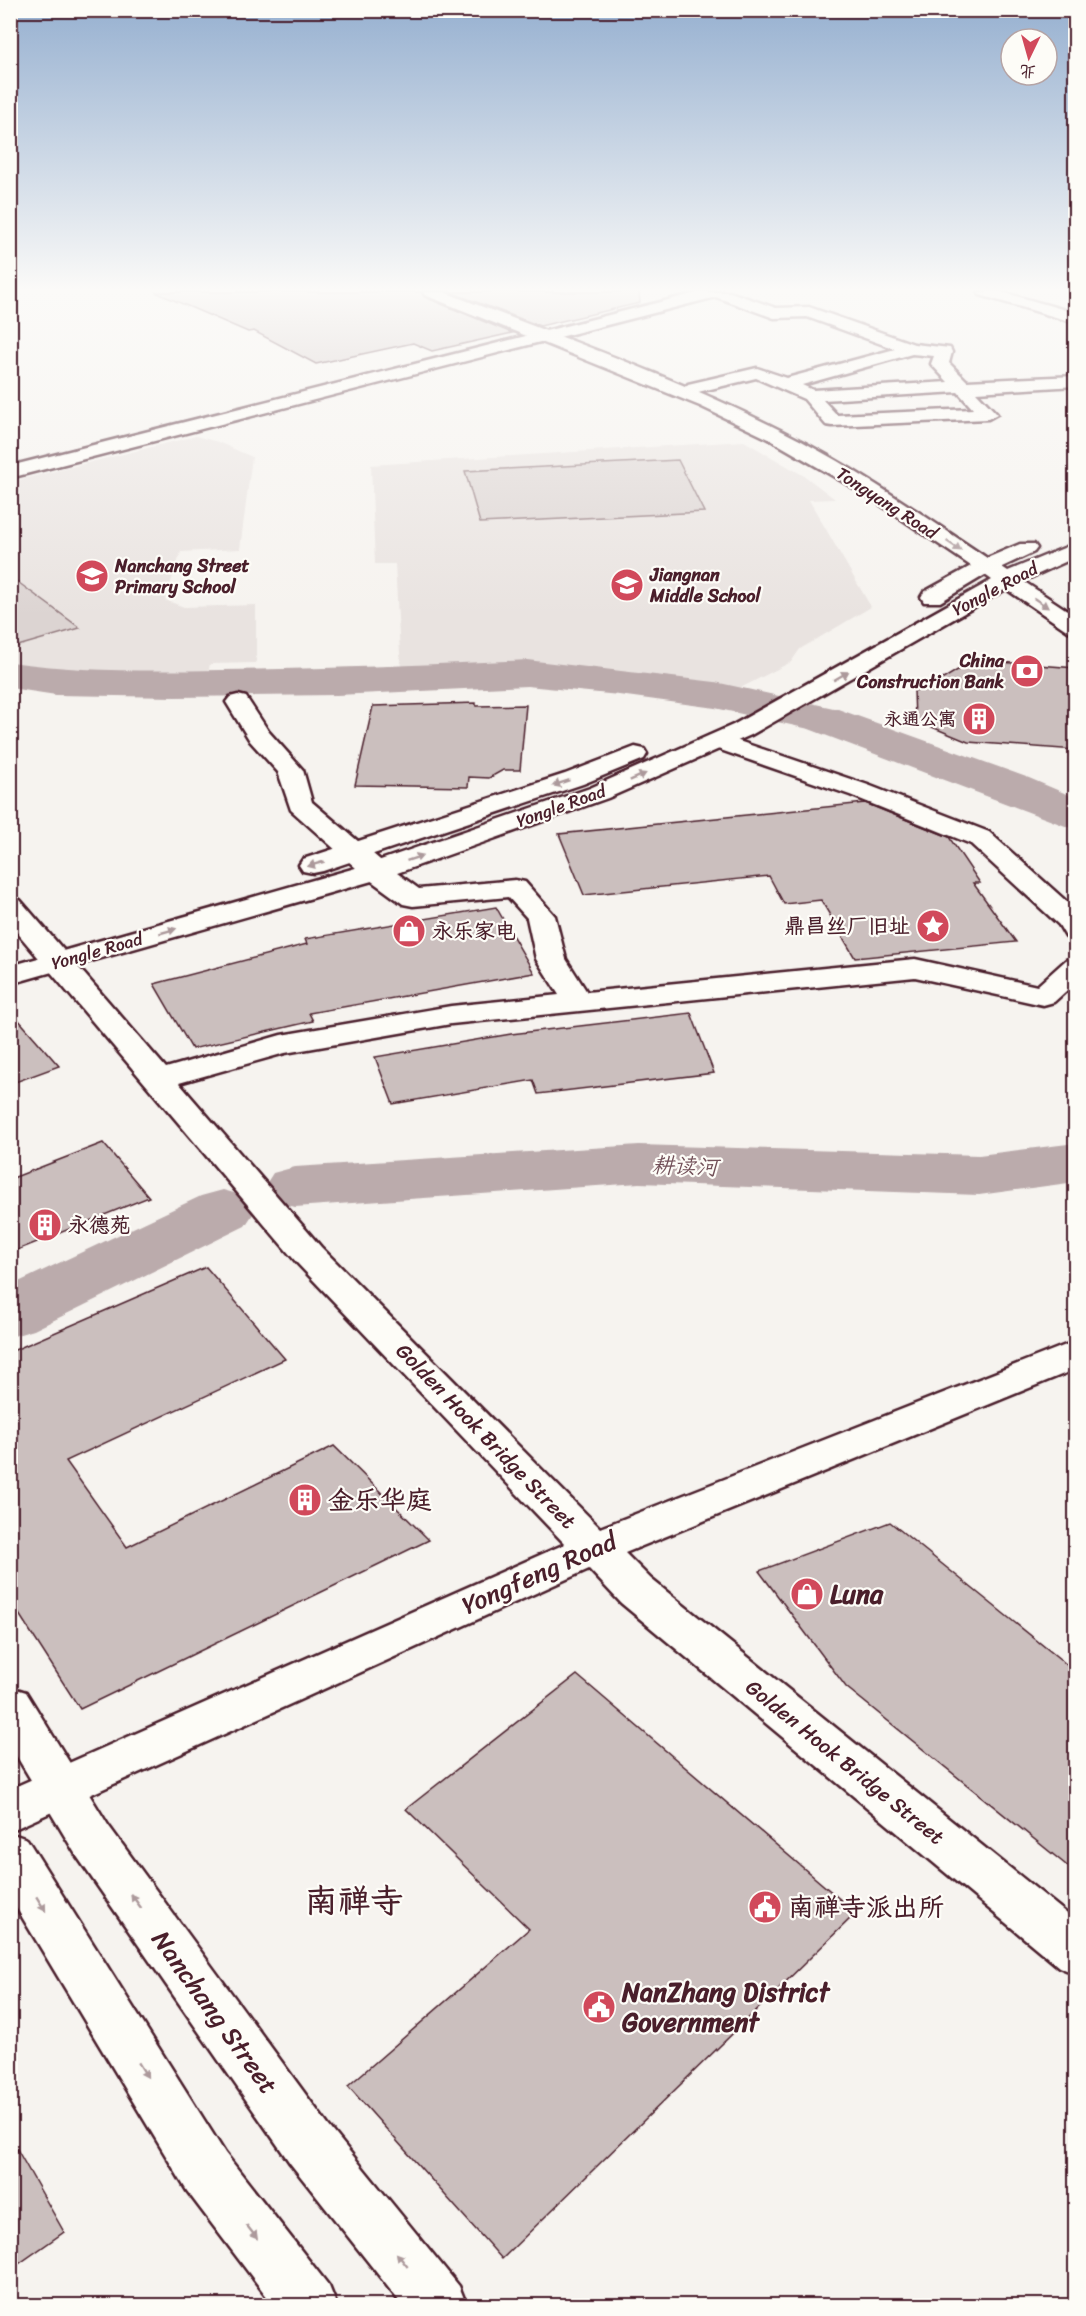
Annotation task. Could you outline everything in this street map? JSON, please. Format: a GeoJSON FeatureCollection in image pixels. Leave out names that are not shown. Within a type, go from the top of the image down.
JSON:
{"type":"FeatureCollection","features":[{"type":"Feature","properties":{"kind":"street"},"geometry":{"type":"LineString","coordinates":[[10,472],[290,400]]}},
{"type":"Feature","properties":{"kind":"street","name":"Tongyang Road"},"geometry":{"type":"LineString","coordinates":[[701,400],[776,435],[873,491],[984,567],[1017,576]]}},
{"type":"Feature","properties":{"kind":"street","name":"Tongyang Road"},"geometry":{"type":"LineString","coordinates":[[722,400],[792,431],[1004,558],[1017,576]]}},
{"type":"Feature","properties":{"kind":"street"},"geometry":{"type":"LineString","coordinates":[[814,400],[832,422],[988,414],[975,400]]}},
{"type":"Feature","properties":{"kind":"street","name":"Yongle Road"},"geometry":{"type":"LineString","coordinates":[[10,975],[37,952],[366,862],[599,793],[715,731],[760,698],[984,567],[1076,526]]}},
{"type":"Feature","properties":{"kind":"street","name":"Yongle Road"},"geometry":{"type":"LineString","coordinates":[[715,731],[742,730],[1017,576],[1076,549]]}},
{"type":"Feature","properties":{"kind":"street"},"geometry":{"type":"LineString","coordinates":[[1017,576],[1076,604]]}},
{"type":"Feature","properties":{"kind":"street"},"geometry":{"type":"LineString","coordinates":[[1017,576],[1076,626]]}},
{"type":"Feature","properties":{"kind":"street"},"geometry":{"type":"LineString","coordinates":[[238,702],[259,736],[290,770],[300,805],[366,862],[413,898],[515,888],[541,916],[551,959],[578,1002]]}},
{"type":"Feature","properties":{"kind":"street"},"geometry":{"type":"LineString","coordinates":[[715,731],[980,838],[1071,921],[1076,931]]}},
{"type":"Feature","properties":{"kind":"street","name":"Golden Hook Bridge Street"},"geometry":{"type":"LineString","coordinates":[[10,906],[37,952],[160,1079],[309,1255],[636,1591],[1076,1951]]}},
{"type":"Feature","properties":{"kind":"street"},"geometry":{"type":"LineString","coordinates":[[160,1079],[281,1044],[452,1015],[915,968],[1043,996],[1076,966]]}},
{"type":"Feature","properties":{"kind":"street","name":"Yongfeng Road"},"geometry":{"type":"LineString","coordinates":[[10,1811],[595,1548],[1076,1354]]}},
{"type":"Feature","properties":{"kind":"street","name":"Nanchang Street"},"geometry":{"type":"LineString","coordinates":[[10,1705],[92,1840],[309,2144],[439,2306]]}},
{"type":"Feature","properties":{"kind":"street"},"geometry":{"type":"LineString","coordinates":[[10,1854],[206,2172],[309,2306]]}},
{"type":"Feature","properties":{"kind":"shaded area","name":"Nanchang Street Primary School"},"geometry":{"type":"Polygon","coordinates":[[[196,436],[218,442],[252,457],[240,549],[181,552],[165,600],[184,607],[256,605],[256,663],[210,664],[207,678],[148,677],[11,666],[10,482],[196,436]]]}},
{"type":"Feature","properties":{"kind":"shaded area","name":"Jiangnan Middle School"},"geometry":{"type":"Polygon","coordinates":[[[744,441],[806,477],[835,499],[809,500],[871,607],[800,649],[791,662],[723,697],[649,680],[550,671],[401,671],[395,564],[375,564],[371,465],[744,441]]]}},
{"type":"Feature","properties":{"kind":"shaded area"},"geometry":{"type":"Polygon","coordinates":[[[678,460],[704,512],[480,523],[465,471],[678,460]]]}},
{"type":"Feature","properties":{"kind":"shaded area"},"geometry":{"type":"Polygon","coordinates":[[[11,577],[80,628],[11,648],[11,577]]]}},
{"type":"Feature","properties":{"kind":"building"},"geometry":{"type":"Polygon","coordinates":[[[974,660],[1076,668],[1076,750],[968,742],[915,720],[914,690],[925,690],[974,660]]]}},
{"type":"Feature","properties":{"kind":"building"},"geometry":{"type":"Polygon","coordinates":[[[476,703],[476,706],[526,705],[520,770],[503,770],[489,778],[469,777],[468,787],[355,785],[373,706],[476,703]]]}},
{"type":"Feature","properties":{"kind":"building"},"geometry":{"type":"Polygon","coordinates":[[[865,803],[949,837],[980,883],[973,883],[1016,942],[855,958],[821,900],[784,904],[769,876],[584,895],[559,834],[865,803]]]}},
{"type":"Feature","properties":{"kind":"building"},"geometry":{"type":"Polygon","coordinates":[[[496,907],[534,973],[309,1013],[313,1021],[192,1049],[154,984],[307,944],[305,939],[496,907]]]}},
{"type":"Feature","properties":{"kind":"building"},"geometry":{"type":"Polygon","coordinates":[[[10,1010],[59,1066],[10,1084],[10,1010]]]}},
{"type":"Feature","properties":{"kind":"building"},"geometry":{"type":"Polygon","coordinates":[[[691,1013],[714,1073],[538,1094],[533,1080],[393,1104],[375,1057],[511,1034],[691,1013]]]}},
{"type":"Feature","properties":{"kind":"building","name":"永德苑"},"geometry":{"type":"Polygon","coordinates":[[[103,1143],[149,1197],[10,1253],[10,1179],[103,1143]]]}},
{"type":"Feature","properties":{"kind":"building","name":"金乐华庭"},"geometry":{"type":"Polygon","coordinates":[[[206,1267],[285,1359],[66,1461],[127,1547],[334,1446],[429,1540],[80,1709],[10,1600],[10,1352],[206,1267]]]}},
{"type":"Feature","properties":{"kind":"building"},"geometry":{"type":"Polygon","coordinates":[[[890,1522],[1076,1672],[1076,1873],[846,1687],[759,1571],[890,1522]]]}},
{"type":"Feature","properties":{"kind":"building","name":"NanZhang District Government"},"geometry":{"type":"Polygon","coordinates":[[[577,1675],[856,1913],[502,2259],[348,2086],[529,1929],[406,1809],[577,1675]]]}},
{"type":"Feature","properties":{"kind":"building"},"geometry":{"type":"Polygon","coordinates":[[[10,2137],[64,2232],[10,2270],[10,2137]]]}},
{"type":"Feature","properties":{"kind":"waterway"},"geometry":{"type":"LineString","coordinates":[[10,675],[56,682],[175,684],[337,682],[527,673],[619,682],[715,695],[822,719],[1012,788],[1076,816]]}},
{"type":"Feature","properties":{"kind":"waterway","name":"耕读河"},"geometry":{"type":"LineString","coordinates":[[295,1187],[639,1164],[979,1175],[1076,1162]]}},
{"type":"Feature","properties":{"kind":"waterway"},"geometry":{"type":"LineString","coordinates":[[10,1314],[223,1211]]}},
{"type":"Feature","properties":{"kind":"place","name":"Nanchang Street Primary School"},"geometry":{"type":"Point","coordinates":[92,576]}},
{"type":"Feature","properties":{"kind":"place","name":"Jiangnan Middle School"},"geometry":{"type":"Point","coordinates":[627,585]}},
{"type":"Feature","properties":{"kind":"place","name":"China Construction Bank"},"geometry":{"type":"Point","coordinates":[1027,671]}},
{"type":"Feature","properties":{"kind":"place","name":"永通公寓"},"geometry":{"type":"Point","coordinates":[979,719]}},
{"type":"Feature","properties":{"kind":"place","name":"鼎昌丝厂旧址"},"geometry":{"type":"Point","coordinates":[933,926]}},
{"type":"Feature","properties":{"kind":"place","name":"永乐家电"},"geometry":{"type":"Point","coordinates":[409,931]}},
{"type":"Feature","properties":{"kind":"place","name":"永德苑"},"geometry":{"type":"Point","coordinates":[45,1225]}},
{"type":"Feature","properties":{"kind":"place","name":"金乐华庭"},"geometry":{"type":"Point","coordinates":[305,1500]}},
{"type":"Feature","properties":{"kind":"place","name":"Luna"},"geometry":{"type":"Point","coordinates":[807,1594]}},
{"type":"Feature","properties":{"kind":"place","name":"南禅寺派出所"},"geometry":{"type":"Point","coordinates":[765,1907]}},
{"type":"Feature","properties":{"kind":"place","name":"NanZhang District Government"},"geometry":{"type":"Point","coordinates":[599,2007]}},
{"type":"Feature","properties":{"kind":"district","name":"南禅寺"},"geometry":{"type":"Point","coordinates":[354,1901]}}]}
